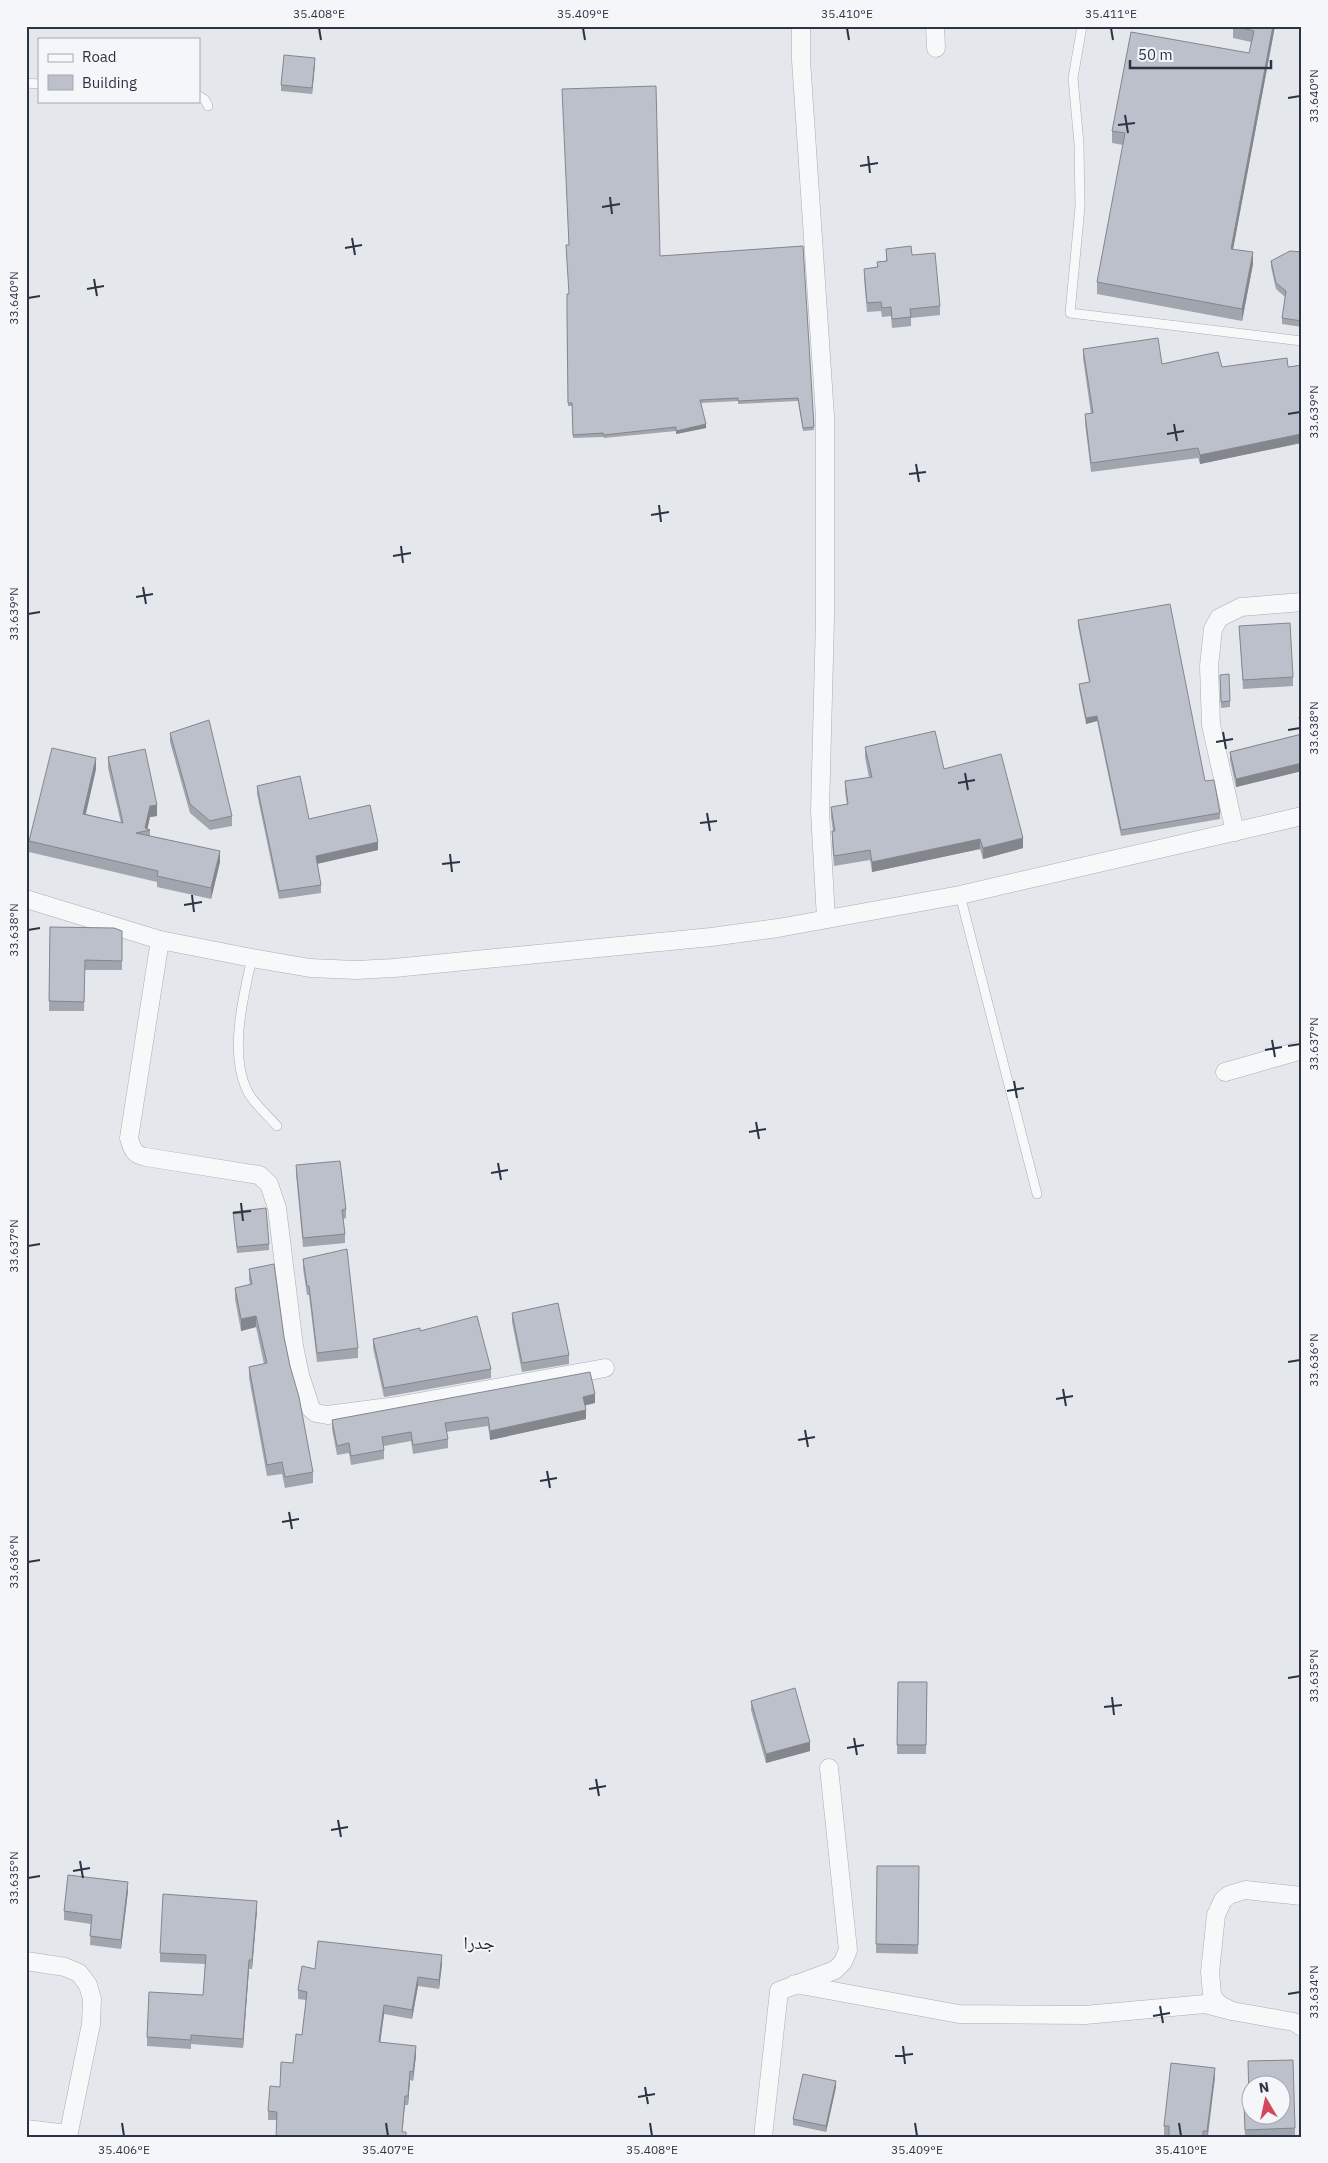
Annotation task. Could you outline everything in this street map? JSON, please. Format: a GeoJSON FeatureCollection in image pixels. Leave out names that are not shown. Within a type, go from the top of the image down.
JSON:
{"type":"FeatureCollection","features":[{"type":"Feature","properties":{"kind":"street"},"geometry":{"type":"LineString","coordinates":[[801,26],[801,60],[825,416],[825,619],[820,811],[826,919]]}},
{"type":"Feature","properties":{"kind":"street"},"geometry":{"type":"LineString","coordinates":[[935,26],[936,48]]}},
{"type":"Feature","properties":{"kind":"street"},"geometry":{"type":"LineString","coordinates":[[1235,832],[1211,725],[1209,666],[1213,629],[1219,618],[1241,607],[1302,602]]}},
{"type":"Feature","properties":{"kind":"street"},"geometry":{"type":"LineString","coordinates":[[26,899],[160,940],[252,958],[310,968],[356,970],[394,968],[711,937],[826,919],[960,896],[1302,816]]}},
{"type":"Feature","properties":{"kind":"street"},"geometry":{"type":"LineString","coordinates":[[160,940],[129,1138],[132,1149],[138,1156],[259,1175],[270,1184],[277,1208],[294,1346],[300,1375],[311,1409],[327,1415],[397,1406],[605,1368]]}},
{"type":"Feature","properties":{"kind":"street"},"geometry":{"type":"LineString","coordinates":[[1225,1072],[1302,1050]]}},
{"type":"Feature","properties":{"kind":"street"},"geometry":{"type":"LineString","coordinates":[[762,2137],[779,1991],[835,1970],[843,1962],[848,1950],[829,1768]]}},
{"type":"Feature","properties":{"kind":"street"},"geometry":{"type":"LineString","coordinates":[[1232,2011],[1216,2002],[1210,1985],[1218,1907],[1229,1896],[1246,1890],[1302,1896]]}},
{"type":"Feature","properties":{"kind":"street"},"geometry":{"type":"LineString","coordinates":[[26,1961],[65,1967],[79,1973],[88,1985],[92,1999],[91,2024],[68,2135],[26,2129]]}},
{"type":"Feature","properties":{"kind":"street"},"geometry":{"type":"LineString","coordinates":[[795,1984],[959,2014],[1085,2015],[1205,2004],[1232,2011],[1294,2022],[1302,2027]]}},
{"type":"Feature","properties":{"kind":"lane"},"geometry":{"type":"LineString","coordinates":[[1082,26],[1073,78],[1079,144],[1080,207],[1070,313],[1302,340]]}},
{"type":"Feature","properties":{"kind":"lane"},"geometry":{"type":"LineString","coordinates":[[200,97],[205,100],[208,106]]}},
{"type":"Feature","properties":{"kind":"lane"},"geometry":{"type":"LineString","coordinates":[[960,896],[1037,1194]]}},
{"type":"Feature","properties":{"kind":"lane"},"geometry":{"type":"LineString","coordinates":[[252,958],[242,1000],[238,1061],[249,1094],[277,1126]]}},
{"type":"Feature","properties":{"kind":"building"},"geometry":{"type":"Polygon","coordinates":[[[1234,26],[1273,26],[1231,249],[1253,252],[1242,309],[1097,282],[1125,133],[1112,131],[1131,32],[1249,53],[1254,31],[1234,26]]]}},
{"type":"Feature","properties":{"kind":"building"},"geometry":{"type":"Polygon","coordinates":[[[284,55],[315,58],[312,88],[281,85],[284,55]]]}},
{"type":"Feature","properties":{"kind":"building"},"geometry":{"type":"Polygon","coordinates":[[[656,86],[660,256],[803,246],[814,427],[803,428],[798,398],[738,401],[738,398],[700,400],[706,424],[676,431],[676,427],[604,435],[603,433],[573,435],[572,403],[568,403],[567,294],[569,294],[566,245],[569,245],[562,89],[656,86]]]}},
{"type":"Feature","properties":{"kind":"building"},"geometry":{"type":"Polygon","coordinates":[[[911,246],[912,255],[935,253],[940,306],[910,309],[911,317],[892,319],[891,307],[882,308],[881,302],[867,303],[864,269],[878,267],[877,262],[887,261],[886,249],[911,246]]]}},
{"type":"Feature","properties":{"kind":"building"},"geometry":{"type":"Polygon","coordinates":[[[1290,251],[1302,252],[1302,321],[1282,318],[1286,291],[1276,283],[1271,261],[1290,251]]]}},
{"type":"Feature","properties":{"kind":"building"},"geometry":{"type":"Polygon","coordinates":[[[1158,338],[1162,364],[1218,352],[1222,367],[1287,358],[1288,367],[1302,365],[1302,439],[1301,434],[1200,455],[1198,448],[1091,463],[1085,414],[1093,413],[1083,349],[1158,338]]]}},
{"type":"Feature","properties":{"kind":"building"},"geometry":{"type":"Polygon","coordinates":[[[1170,604],[1205,781],[1214,780],[1220,813],[1121,830],[1097,716],[1086,718],[1079,684],[1090,682],[1078,620],[1170,604]]]}},
{"type":"Feature","properties":{"kind":"building"},"geometry":{"type":"Polygon","coordinates":[[[1290,623],[1293,677],[1243,680],[1239,626],[1290,623]]]}},
{"type":"Feature","properties":{"kind":"building"},"geometry":{"type":"Polygon","coordinates":[[[1229,674],[1230,701],[1221,702],[1220,675],[1229,674]]]}},
{"type":"Feature","properties":{"kind":"building"},"geometry":{"type":"Polygon","coordinates":[[[1302,716],[1302,731],[1299,717],[1302,716]]]}},
{"type":"Feature","properties":{"kind":"building"},"geometry":{"type":"Polygon","coordinates":[[[209,720],[232,816],[210,821],[190,804],[170,733],[209,720]]]}},
{"type":"Feature","properties":{"kind":"building"},"geometry":{"type":"Polygon","coordinates":[[[935,731],[944,769],[1001,754],[1023,838],[983,848],[980,839],[872,862],[870,850],[834,856],[832,831],[835,831],[831,807],[848,804],[845,781],[872,777],[865,747],[935,731]]]}},
{"type":"Feature","properties":{"kind":"building"},"geometry":{"type":"Polygon","coordinates":[[[1302,734],[1302,763],[1236,779],[1230,752],[1302,734]]]}},
{"type":"Feature","properties":{"kind":"building"},"geometry":{"type":"Polygon","coordinates":[[[52,748],[96,758],[83,814],[123,823],[108,757],[145,749],[157,805],[150,806],[145,828],[150,830],[136,833],[220,851],[211,888],[157,876],[158,871],[29,841],[52,748]]]}},
{"type":"Feature","properties":{"kind":"building"},"geometry":{"type":"Polygon","coordinates":[[[300,776],[309,819],[370,805],[378,842],[316,856],[321,885],[279,891],[257,786],[300,776]]]}},
{"type":"Feature","properties":{"kind":"building"},"geometry":{"type":"Polygon","coordinates":[[[50,927],[114,928],[122,931],[122,961],[85,960],[84,1002],[49,1001],[50,927]]]}},
{"type":"Feature","properties":{"kind":"building"},"geometry":{"type":"Polygon","coordinates":[[[340,1161],[346,1209],[342,1210],[345,1234],[303,1238],[296,1165],[340,1161]]]}},
{"type":"Feature","properties":{"kind":"building"},"geometry":{"type":"Polygon","coordinates":[[[266,1208],[269,1244],[237,1247],[233,1212],[266,1208]]]}},
{"type":"Feature","properties":{"kind":"building"},"geometry":{"type":"Polygon","coordinates":[[[347,1249],[358,1348],[317,1353],[309,1286],[307,1286],[303,1259],[347,1249]]]}},
{"type":"Feature","properties":{"kind":"building"},"geometry":{"type":"Polygon","coordinates":[[[274,1264],[284,1337],[299,1397],[313,1472],[285,1477],[282,1462],[267,1465],[249,1367],[267,1363],[256,1316],[241,1319],[235,1288],[252,1284],[249,1269],[274,1264]]]}},
{"type":"Feature","properties":{"kind":"building"},"geometry":{"type":"Polygon","coordinates":[[[558,1303],[569,1355],[522,1363],[512,1313],[558,1303]]]}},
{"type":"Feature","properties":{"kind":"building"},"geometry":{"type":"Polygon","coordinates":[[[477,1316],[491,1369],[384,1388],[373,1339],[420,1328],[420,1331],[477,1316]]]}},
{"type":"Feature","properties":{"kind":"building"},"geometry":{"type":"Polygon","coordinates":[[[590,1372],[595,1394],[583,1397],[586,1410],[490,1431],[488,1417],[445,1423],[448,1439],[413,1445],[411,1432],[382,1437],[384,1450],[351,1456],[349,1443],[337,1446],[332,1420],[590,1372]]]}},
{"type":"Feature","properties":{"kind":"building"},"geometry":{"type":"Polygon","coordinates":[[[898,1682],[927,1682],[926,1745],[897,1745],[898,1682]]]}},
{"type":"Feature","properties":{"kind":"building"},"geometry":{"type":"Polygon","coordinates":[[[795,1688],[810,1742],[766,1754],[751,1701],[795,1688]]]}},
{"type":"Feature","properties":{"kind":"building"},"geometry":{"type":"Polygon","coordinates":[[[877,1866],[919,1866],[918,1945],[876,1944],[877,1866]]]}},
{"type":"Feature","properties":{"kind":"building"},"geometry":{"type":"Polygon","coordinates":[[[68,1875],[128,1882],[121,1940],[90,1936],[92,1915],[64,1911],[68,1875]]]}},
{"type":"Feature","properties":{"kind":"building"},"geometry":{"type":"Polygon","coordinates":[[[163,1894],[257,1901],[252,1960],[249,1960],[243,2039],[191,2035],[191,2040],[147,2037],[149,1992],[203,1995],[206,1955],[160,1953],[163,1894]]]}},
{"type":"Feature","properties":{"kind":"building"},"geometry":{"type":"Polygon","coordinates":[[[318,1941],[442,1955],[439,1980],[418,1977],[412,2010],[384,2005],[379,2042],[416,2046],[413,2072],[410,2071],[408,2096],[405,2096],[402,2132],[406,2132],[406,2137],[276,2137],[277,2112],[268,2111],[270,2086],[280,2087],[281,2062],[293,2063],[296,2034],[302,2035],[307,1992],[298,1990],[302,1966],[315,1969],[318,1941]]]}},
{"type":"Feature","properties":{"kind":"building"},"geometry":{"type":"Polygon","coordinates":[[[1293,2060],[1295,2128],[1245,2130],[1245,2126],[1290,2126],[1290,2076],[1248,2076],[1248,2061],[1293,2060]]]}},
{"type":"Feature","properties":{"kind":"building"},"geometry":{"type":"Polygon","coordinates":[[[1171,2063],[1215,2068],[1207,2131],[1203,2131],[1203,2137],[1169,2137],[1169,2126],[1164,2126],[1171,2063]]]}},
{"type":"Feature","properties":{"kind":"building"},"geometry":{"type":"Polygon","coordinates":[[[803,2074],[836,2081],[826,2126],[793,2119],[803,2074]]]}},
{"type":"Feature","properties":{"kind":"district","name":"جدرا"},"geometry":{"type":"Point","coordinates":[479,1942]}}]}
